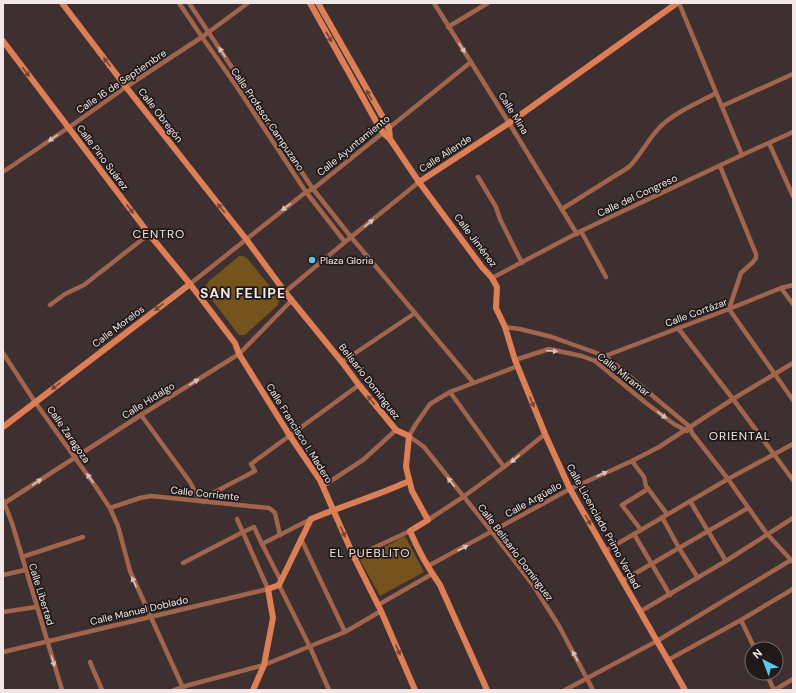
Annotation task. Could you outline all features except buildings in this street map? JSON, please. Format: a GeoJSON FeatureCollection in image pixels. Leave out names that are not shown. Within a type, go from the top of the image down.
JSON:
{"type":"FeatureCollection","features":[{"type":"Feature","properties":{"kind":"street","name":"Calle Obregón"},"geometry":{"type":"LineString","coordinates":[[62,3],[246,239]]}},
{"type":"Feature","properties":{"kind":"street","name":"Calle Profesor Campuzano"},"geometry":{"type":"LineString","coordinates":[[179,3],[237,87],[306,192],[344,242]]}},
{"type":"Feature","properties":{"kind":"street","name":"Calle Profesor Campuzano"},"geometry":{"type":"LineString","coordinates":[[189,3],[314,189],[351,237],[473,382]]}},
{"type":"Feature","properties":{"kind":"street","name":"Calle 16 de Septiembre"},"geometry":{"type":"LineString","coordinates":[[3,172],[126,87],[202,38],[248,3]]}},
{"type":"Feature","properties":{"kind":"street","name":"Calle Jiménez"},"geometry":{"type":"LineString","coordinates":[[310,3],[383,133],[390,138],[419,182],[482,267],[492,278],[497,287],[496,308],[505,327],[518,366]]}},
{"type":"Feature","properties":{"kind":"street","name":"Calle Jiménez"},"geometry":{"type":"LineString","coordinates":[[318,3],[389,128],[390,138]]}},
{"type":"Feature","properties":{"kind":"street","name":"Calle Mina"},"geometry":{"type":"LineString","coordinates":[[434,3],[606,277]]}},
{"type":"Feature","properties":{"kind":"street"},"geometry":{"type":"LineString","coordinates":[[448,27],[488,3]]}},
{"type":"Feature","properties":{"kind":"street"},"geometry":{"type":"LineString","coordinates":[[678,3],[742,155]]}},
{"type":"Feature","properties":{"kind":"street","name":"Calle Allende"},"geometry":{"type":"LineString","coordinates":[[285,292],[344,242],[419,182],[510,123],[678,3]]}},
{"type":"Feature","properties":{"kind":"street","name":"Calle Pino Suárez"},"geometry":{"type":"LineString","coordinates":[[3,41],[149,234],[190,284]]}},
{"type":"Feature","properties":{"kind":"street"},"geometry":{"type":"LineString","coordinates":[[337,52],[343,48]]}},
{"type":"Feature","properties":{"kind":"street","name":"Calle Ayuntamiento"},"geometry":{"type":"LineString","coordinates":[[246,239],[306,192],[314,189],[471,62]]}},
{"type":"Feature","properties":{"kind":"street"},"geometry":{"type":"LineString","coordinates":[[722,106],[793,74]]}},
{"type":"Feature","properties":{"kind":"street"},"geometry":{"type":"LineString","coordinates":[[355,84],[361,80]]}},
{"type":"Feature","properties":{"kind":"street"},"geometry":{"type":"LineString","coordinates":[[237,87],[242,83]]}},
{"type":"Feature","properties":{"kind":"street"},"geometry":{"type":"LineString","coordinates":[[562,209],[629,167],[649,139],[671,118],[716,93]]}},
{"type":"Feature","properties":{"kind":"street"},"geometry":{"type":"LineString","coordinates":[[264,128],[269,124]]}},
{"type":"Feature","properties":{"kind":"street","name":"Calle del Congreso"},"geometry":{"type":"LineString","coordinates":[[492,278],[579,232],[793,132]]}},
{"type":"Feature","properties":{"kind":"street"},"geometry":{"type":"LineString","coordinates":[[271,138],[277,135]]}},
{"type":"Feature","properties":{"kind":"street"},"geometry":{"type":"LineString","coordinates":[[769,143],[793,196]]}},
{"type":"Feature","properties":{"kind":"street"},"geometry":{"type":"LineString","coordinates":[[720,166],[756,254],[753,262],[741,273],[729,309],[793,400]]}},
{"type":"Feature","properties":{"kind":"street"},"geometry":{"type":"LineString","coordinates":[[478,177],[496,207],[500,219],[522,262]]}},
{"type":"Feature","properties":{"kind":"street"},"geometry":{"type":"LineString","coordinates":[[50,305],[65,294],[84,285],[149,234]]}},
{"type":"Feature","properties":{"kind":"street"},"geometry":{"type":"LineString","coordinates":[[246,239],[285,292]]}},
{"type":"Feature","properties":{"kind":"street","name":"Calle Morelos"},"geometry":{"type":"LineString","coordinates":[[3,428],[246,239]]}},
{"type":"Feature","properties":{"kind":"street","name":"Calle Francisco I. Madero"},"geometry":{"type":"LineString","coordinates":[[190,284],[235,343],[239,354],[290,436],[320,480],[415,690]]}},
{"type":"Feature","properties":{"kind":"street","name":"Calle Cortázar"},"geometry":{"type":"LineString","coordinates":[[595,361],[781,288],[793,285]]}},
{"type":"Feature","properties":{"kind":"street"},"geometry":{"type":"LineString","coordinates":[[781,288],[793,304]]}},
{"type":"Feature","properties":{"kind":"street","name":"Belisario Domínguez"},"geometry":{"type":"LineString","coordinates":[[285,292],[396,430],[363,460],[323,486]]}},
{"type":"Feature","properties":{"kind":"street","name":"Calle Hidalgo"},"geometry":{"type":"LineString","coordinates":[[3,502],[239,354],[292,300]]}},
{"type":"Feature","properties":{"kind":"street"},"geometry":{"type":"LineString","coordinates":[[342,362],[415,313]]}},
{"type":"Feature","properties":{"kind":"street"},"geometry":{"type":"LineString","coordinates":[[505,327],[552,337],[605,356]]}},
{"type":"Feature","properties":{"kind":"street"},"geometry":{"type":"LineString","coordinates":[[678,328],[793,480]]}},
{"type":"Feature","properties":{"kind":"street","name":"Calle Miramar"},"geometry":{"type":"LineString","coordinates":[[515,360],[549,349],[582,356],[595,361],[674,424],[687,429]]}},
{"type":"Feature","properties":{"kind":"street","name":"Calle Zaragoza"},"geometry":{"type":"LineString","coordinates":[[3,353],[96,487],[110,510],[118,526],[130,571],[183,688]]}},
{"type":"Feature","properties":{"kind":"street","name":"Calle Miramar"},"geometry":{"type":"LineString","coordinates":[[605,356],[687,429]]}},
{"type":"Feature","properties":{"kind":"street","name":"Calle Argüello"},"geometry":{"type":"LineString","coordinates":[[428,566],[570,489],[659,447],[733,399],[793,363]]}},
{"type":"Feature","properties":{"kind":"street"},"geometry":{"type":"LineString","coordinates":[[428,520],[412,491],[406,467],[409,436],[416,424],[430,404],[450,392],[518,366]]}},
{"type":"Feature","properties":{"kind":"street","name":"Calle Licenciado Primo Verdad"},"geometry":{"type":"LineString","coordinates":[[518,366],[545,434],[570,489],[685,690]]}},
{"type":"Feature","properties":{"kind":"street"},"geometry":{"type":"LineString","coordinates":[[141,415],[190,482],[202,502],[209,495],[255,471],[251,464],[359,385]]}},
{"type":"Feature","properties":{"kind":"street"},"geometry":{"type":"LineString","coordinates":[[450,392],[504,467]]}},
{"type":"Feature","properties":{"kind":"street"},"geometry":{"type":"LineString","coordinates":[[565,690],[657,641],[792,561],[768,534],[728,479],[692,433],[687,429]]}},
{"type":"Feature","properties":{"kind":"street"},"geometry":{"type":"LineString","coordinates":[[396,430],[409,436]]}},
{"type":"Feature","properties":{"kind":"street"},"geometry":{"type":"LineString","coordinates":[[354,557],[410,531],[428,520],[504,467],[545,434]]}},
{"type":"Feature","properties":{"kind":"street","name":"Calle Belisario Domínguez"},"geometry":{"type":"LineString","coordinates":[[409,436],[424,447],[533,585],[559,626],[593,690]]}},
{"type":"Feature","properties":{"kind":"street"},"geometry":{"type":"LineString","coordinates":[[605,551],[728,479],[793,444]]}},
{"type":"Feature","properties":{"kind":"street"},"geometry":{"type":"LineString","coordinates":[[632,461],[644,478],[646,486],[667,514]]}},
{"type":"Feature","properties":{"kind":"street"},"geometry":{"type":"LineString","coordinates":[[262,544],[311,519],[383,493],[409,481]]}},
{"type":"Feature","properties":{"kind":"street"},"geometry":{"type":"LineString","coordinates":[[641,530],[622,505],[648,489]]}},
{"type":"Feature","properties":{"kind":"street","name":"Calle Corriente"},"geometry":{"type":"LineString","coordinates":[[110,510],[140,498],[151,496],[270,508],[275,513],[280,535]]}},
{"type":"Feature","properties":{"kind":"street"},"geometry":{"type":"LineString","coordinates":[[690,501],[726,561]]}},
{"type":"Feature","properties":{"kind":"street","name":"Calle Libertad"},"geometry":{"type":"LineString","coordinates":[[3,502],[12,523],[62,690]]}},
{"type":"Feature","properties":{"kind":"street"},"geometry":{"type":"LineString","coordinates":[[622,580],[748,508]]}},
{"type":"Feature","properties":{"kind":"street"},"geometry":{"type":"LineString","coordinates":[[662,517],[698,578]]}},
{"type":"Feature","properties":{"kind":"street"},"geometry":{"type":"LineString","coordinates":[[641,611],[726,561],[793,518]]}},
{"type":"Feature","properties":{"kind":"street"},"geometry":{"type":"LineString","coordinates":[[237,519],[268,589],[273,618],[264,665],[253,690]]}},
{"type":"Feature","properties":{"kind":"street"},"geometry":{"type":"LineString","coordinates":[[280,583],[311,519]]}},
{"type":"Feature","properties":{"kind":"street"},"geometry":{"type":"LineString","coordinates":[[183,564],[254,527],[329,690]]}},
{"type":"Feature","properties":{"kind":"street"},"geometry":{"type":"LineString","coordinates":[[410,531],[418,550],[440,585],[487,690]]}},
{"type":"Feature","properties":{"kind":"street"},"geometry":{"type":"LineString","coordinates":[[634,534],[670,594]]}},
{"type":"Feature","properties":{"kind":"street"},"geometry":{"type":"LineString","coordinates":[[22,557],[83,537]]}},
{"type":"Feature","properties":{"kind":"street"},"geometry":{"type":"LineString","coordinates":[[301,540],[345,632]]}},
{"type":"Feature","properties":{"kind":"street"},"geometry":{"type":"LineString","coordinates":[[3,575],[25,570]]}},
{"type":"Feature","properties":{"kind":"street"},"geometry":{"type":"LineString","coordinates":[[174,690],[264,665],[345,632],[432,574]]}},
{"type":"Feature","properties":{"kind":"street","name":"Calle Manuel Doblado"},"geometry":{"type":"LineString","coordinates":[[3,652],[268,589],[280,583]]}},
{"type":"Feature","properties":{"kind":"street"},"geometry":{"type":"LineString","coordinates":[[668,660],[741,620],[793,589]]}},
{"type":"Feature","properties":{"kind":"street"},"geometry":{"type":"LineString","coordinates":[[3,612],[36,606]]}},
{"type":"Feature","properties":{"kind":"street"},"geometry":{"type":"LineString","coordinates":[[741,620],[750,641]]}},
{"type":"Feature","properties":{"kind":"street"},"geometry":{"type":"LineString","coordinates":[[90,662],[102,690]]}},
{"type":"Feature","properties":{"kind":"street"},"geometry":{"type":"LineString","coordinates":[[774,690],[793,679]]}},
{"type":"Feature","properties":{"kind":"shaded area"},"geometry":{"type":"Polygon","coordinates":[[[239,256],[246,257],[278,296],[279,300],[278,305],[245,335],[239,335],[205,291],[206,285],[209,281],[239,256]]]}},
{"type":"Feature","properties":{"kind":"shaded area"},"geometry":{"type":"Polygon","coordinates":[[[405,536],[424,572],[380,596],[360,560],[405,536]]]}},
{"type":"Feature","properties":{"kind":"place","name":"Plaza Gloria"},"geometry":{"type":"Point","coordinates":[312,260]}},
{"type":"Feature","properties":{"kind":"district","name":"CENTRO"},"geometry":{"type":"Point","coordinates":[159,234]}},
{"type":"Feature","properties":{"kind":"district","name":"SAN FELIPE"},"geometry":{"type":"Point","coordinates":[243,293]}},
{"type":"Feature","properties":{"kind":"district","name":"ORIENTAL"},"geometry":{"type":"Point","coordinates":[740,436]}},
{"type":"Feature","properties":{"kind":"district","name":"EL PUEBLITO"},"geometry":{"type":"Point","coordinates":[370,553]}}]}
